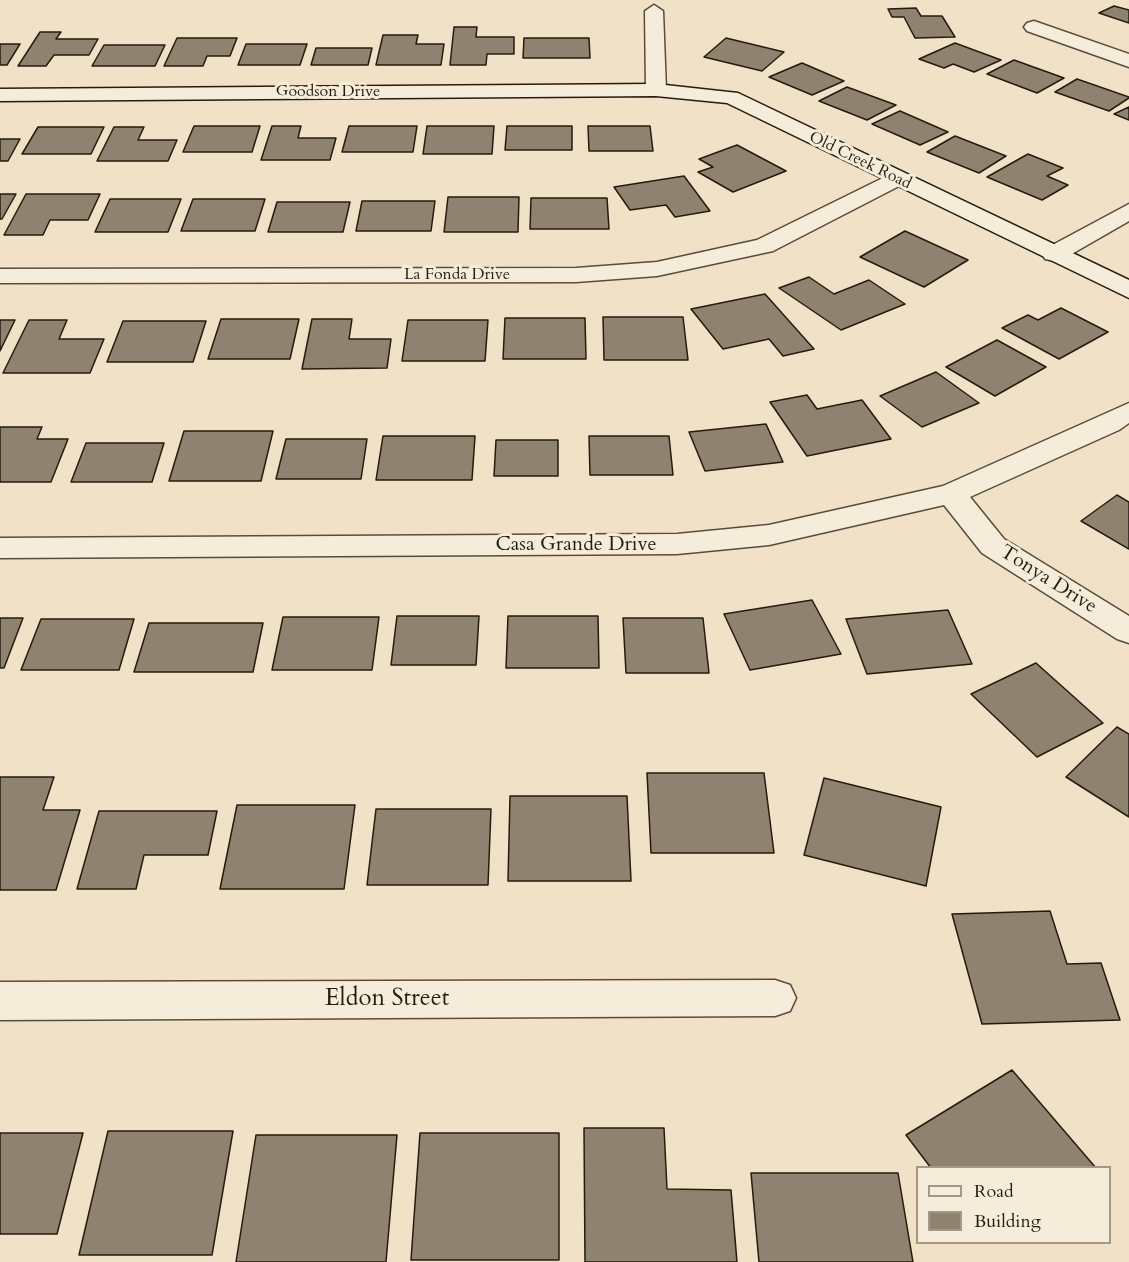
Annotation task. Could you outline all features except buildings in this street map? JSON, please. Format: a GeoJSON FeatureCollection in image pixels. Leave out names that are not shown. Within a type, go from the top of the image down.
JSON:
{"type":"FeatureCollection","features":[{"type":"Feature","properties":{"kind":"street"},"geometry":{"type":"LineString","coordinates":[[654,11],[656,90]]}},
{"type":"Feature","properties":{"kind":"street"},"geometry":{"type":"LineString","coordinates":[[1035,27],[1129,61]]}},
{"type":"Feature","properties":{"kind":"street","name":"Goodson Drive"},"geometry":{"type":"LineString","coordinates":[[0,95],[656,90]]}},
{"type":"Feature","properties":{"kind":"street","name":"Old Creek Road"},"geometry":{"type":"LineString","coordinates":[[656,90],[731,97],[1129,290]]}},
{"type":"Feature","properties":{"kind":"street","name":"La Fonda Drive"},"geometry":{"type":"LineString","coordinates":[[0,276],[564,275],[657,269],[764,246],[895,178]]}},
{"type":"Feature","properties":{"kind":"street"},"geometry":{"type":"LineString","coordinates":[[1054,254],[1129,211]]}},
{"type":"Feature","properties":{"kind":"street","name":"Casa Grande Drive"},"geometry":{"type":"LineString","coordinates":[[0,548],[677,544],[770,535],[951,494],[1109,424],[1129,411]]}},
{"type":"Feature","properties":{"kind":"street","name":"Tonya Drive"},"geometry":{"type":"LineString","coordinates":[[951,494],[993,546],[1129,631]]}},
{"type":"Feature","properties":{"kind":"street","name":"Eldon Street"},"geometry":{"type":"LineString","coordinates":[[0,1001],[775,998]]}}]}
